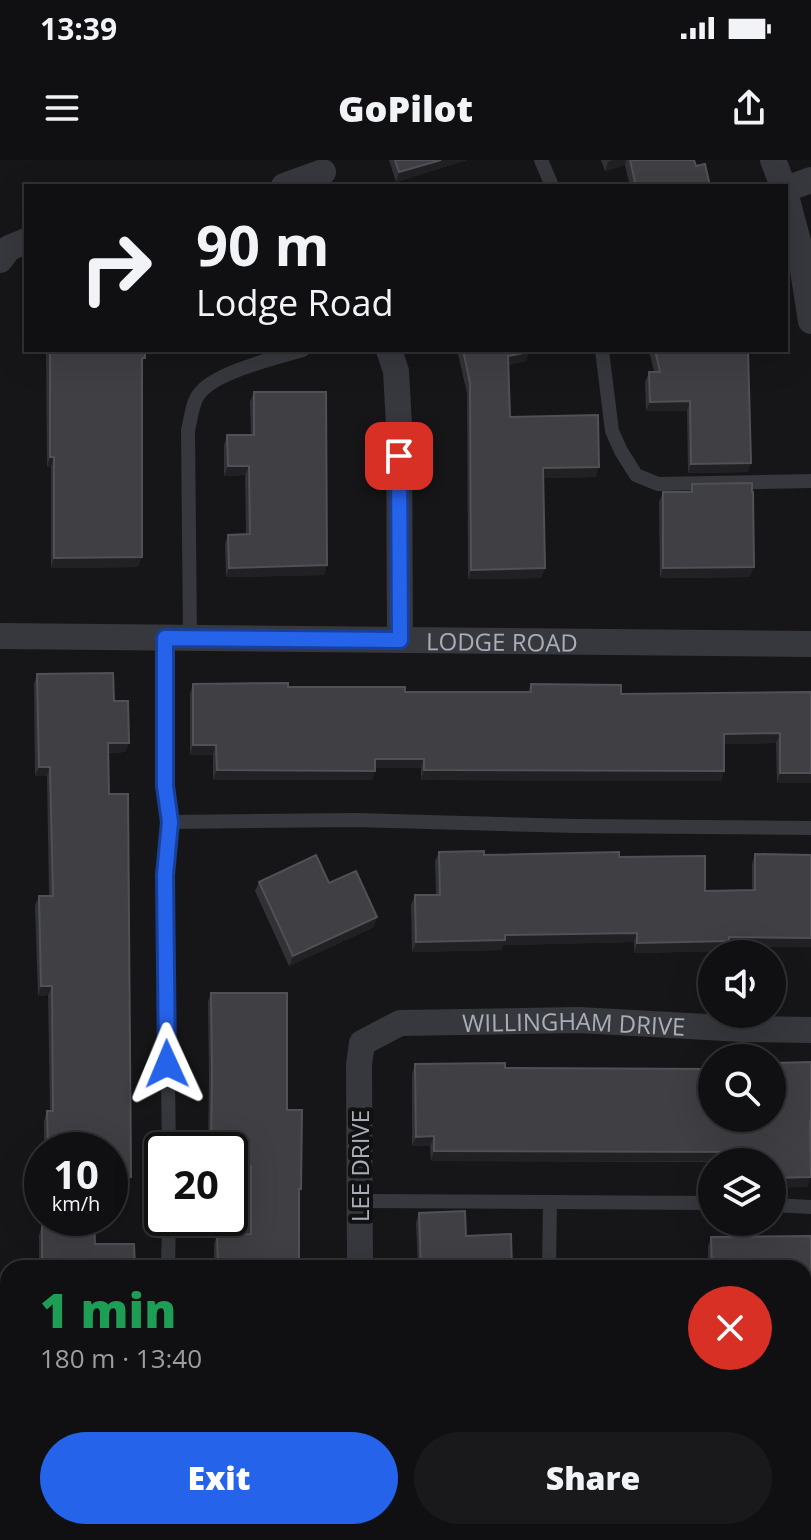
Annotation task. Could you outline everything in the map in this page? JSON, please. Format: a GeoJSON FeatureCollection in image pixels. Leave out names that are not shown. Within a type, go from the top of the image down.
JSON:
{"type":"FeatureCollection","features":[{"type":"Feature","properties":{"kind":"street"},"geometry":{"type":"LineString","coordinates":[[773,160],[782,184]]}},
{"type":"Feature","properties":{"kind":"street"},"geometry":{"type":"LineString","coordinates":[[290,184],[323,173]]}},
{"type":"Feature","properties":{"kind":"street"},"geometry":{"type":"LineString","coordinates":[[788,187],[811,180]]}},
{"type":"Feature","properties":{"kind":"street"},"geometry":{"type":"LineString","coordinates":[[788,204],[799,245],[811,321]]}},
{"type":"Feature","properties":{"kind":"street"},"geometry":{"type":"LineString","coordinates":[[0,260],[9,248],[24,242]]}},
{"type":"Feature","properties":{"kind":"street"},"geometry":{"type":"LineString","coordinates":[[390,352],[396,371],[399,425],[400,640]]}},
{"type":"Feature","properties":{"kind":"street","name":"LODGE ROAD"},"geometry":{"type":"LineString","coordinates":[[0,636],[811,644]]}},
{"type":"Feature","properties":{"kind":"street","name":"WILLINGHAM DRIVE"},"geometry":{"type":"LineString","coordinates":[[359,1065],[362,1043],[400,1023],[579,1020],[811,1030]]}},
{"type":"Feature","properties":{"kind":"street","name":"LEE DRIVE"},"geometry":{"type":"LineString","coordinates":[[359,1065],[360,1260]]}},
{"type":"Feature","properties":{"kind":"lane"},"geometry":{"type":"LineString","coordinates":[[541,160],[551,184]]}},
{"type":"Feature","properties":{"kind":"lane"},"geometry":{"type":"LineString","coordinates":[[169,1132],[165,875],[170,822],[165,786],[177,638],[188,430],[196,397],[208,383],[296,352]]}},
{"type":"Feature","properties":{"kind":"lane"},"geometry":{"type":"LineString","coordinates":[[602,352],[612,431],[636,475],[658,484],[811,481]]}},
{"type":"Feature","properties":{"kind":"lane"},"geometry":{"type":"LineString","coordinates":[[170,822],[355,820],[811,828]]}},
{"type":"Feature","properties":{"kind":"lane"},"geometry":{"type":"LineString","coordinates":[[359,1201],[698,1203]]}},
{"type":"Feature","properties":{"kind":"lane"},"geometry":{"type":"LineString","coordinates":[[549,1260],[550,1202]]}},
{"type":"Feature","properties":{"kind":"lane"},"geometry":{"type":"LineString","coordinates":[[786,1206],[811,1207]]}},
{"type":"Feature","properties":{"kind":"lane"},"geometry":{"type":"LineString","coordinates":[[168,1260],[169,1236]]}},
{"type":"Feature","properties":{"kind":"building"},"geometry":{"type":"Polygon","coordinates":[[[395,160],[441,160],[399,172],[395,160]]]}},
{"type":"Feature","properties":{"kind":"building"},"geometry":{"type":"Polygon","coordinates":[[[630,160],[694,160],[696,166],[705,164],[710,184],[636,184],[630,160]]]}},
{"type":"Feature","properties":{"kind":"building"},"geometry":{"type":"Polygon","coordinates":[[[50,352],[145,352],[145,358],[142,358],[142,557],[54,558],[54,457],[50,457],[50,352]]]}},
{"type":"Feature","properties":{"kind":"building"},"geometry":{"type":"Polygon","coordinates":[[[463,352],[529,352],[508,356],[510,417],[598,415],[599,467],[543,468],[545,568],[471,570],[470,383],[463,352]]]}},
{"type":"Feature","properties":{"kind":"building"},"geometry":{"type":"Polygon","coordinates":[[[655,352],[748,352],[751,463],[691,464],[690,401],[650,402],[649,372],[660,372],[655,352]]]}},
{"type":"Feature","properties":{"kind":"building"},"geometry":{"type":"Polygon","coordinates":[[[254,392],[326,392],[327,565],[229,568],[228,535],[250,534],[249,466],[228,466],[227,435],[254,435],[254,392]]]}},
{"type":"Feature","properties":{"kind":"building"},"geometry":{"type":"Polygon","coordinates":[[[752,483],[754,567],[663,568],[663,492],[692,492],[692,484],[752,483]]]}},
{"type":"Feature","properties":{"kind":"building"},"geometry":{"type":"Polygon","coordinates":[[[113,673],[114,701],[128,701],[129,743],[108,743],[109,794],[128,794],[131,1177],[128,1177],[128,1132],[48,1132],[47,1111],[53,1111],[52,986],[41,986],[39,896],[53,896],[50,767],[39,767],[37,674],[113,673]]]}},
{"type":"Feature","properties":{"kind":"building"},"geometry":{"type":"Polygon","coordinates":[[[288,683],[288,687],[405,687],[405,692],[531,692],[531,684],[621,685],[621,694],[811,692],[811,773],[780,773],[780,733],[724,734],[724,771],[424,770],[424,759],[375,759],[375,771],[217,770],[216,745],[193,745],[193,684],[288,683]]]}},
{"type":"Feature","properties":{"kind":"building"},"geometry":{"type":"Polygon","coordinates":[[[484,851],[484,855],[619,852],[619,857],[705,856],[705,891],[755,890],[755,854],[811,855],[811,938],[729,937],[729,940],[637,943],[637,933],[505,935],[505,940],[416,942],[415,895],[440,895],[439,852],[484,851]]]}},
{"type":"Feature","properties":{"kind":"building"},"geometry":{"type":"Polygon","coordinates":[[[316,855],[329,883],[356,871],[377,917],[293,956],[259,882],[316,855]]]}},
{"type":"Feature","properties":{"kind":"building"},"geometry":{"type":"Polygon","coordinates":[[[211,993],[287,993],[287,1110],[302,1110],[299,1260],[218,1260],[217,1236],[251,1234],[251,1166],[248,1166],[248,1132],[211,1132],[211,993]]]}},
{"type":"Feature","properties":{"kind":"building"},"geometry":{"type":"Polygon","coordinates":[[[811,1062],[811,1177],[786,1178],[786,1148],[698,1148],[698,1152],[434,1151],[434,1136],[416,1137],[415,1064],[505,1063],[505,1068],[698,1069],[698,1132],[786,1132],[786,1063],[811,1062]]]}},
{"type":"Feature","properties":{"kind":"building"},"geometry":{"type":"Polygon","coordinates":[[[465,1211],[466,1236],[511,1234],[512,1260],[421,1260],[419,1213],[465,1211]]]}},
{"type":"Feature","properties":{"kind":"building"},"geometry":{"type":"Polygon","coordinates":[[[42,1236],[95,1236],[95,1244],[134,1244],[135,1260],[42,1260],[42,1236]]]}},
{"type":"Feature","properties":{"kind":"building"},"geometry":{"type":"Polygon","coordinates":[[[811,1236],[811,1260],[712,1260],[711,1237],[811,1236]]]}},
{"type":"Feature","properties":{"kind":"route"},"geometry":{"type":"LineString","coordinates":[[167,1064],[165,875],[170,822],[165,786],[165,638],[400,640],[399,456]]}}]}
